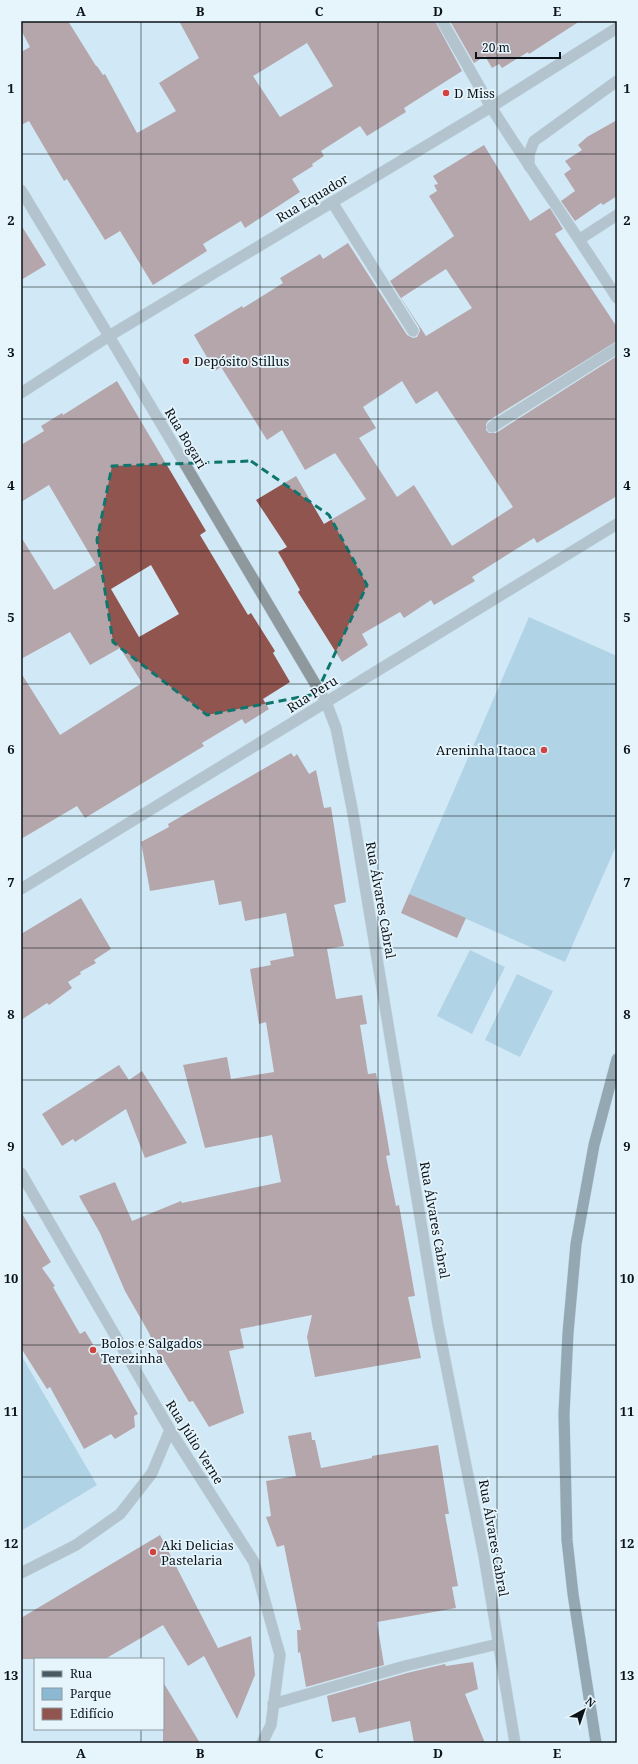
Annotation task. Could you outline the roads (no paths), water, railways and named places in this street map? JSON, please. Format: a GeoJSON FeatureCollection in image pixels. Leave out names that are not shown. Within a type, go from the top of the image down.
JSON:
{"type":"FeatureCollection","features":[{"type":"Feature","properties":{"kind":"main road"},"geometry":{"type":"LineString","coordinates":[[596,1743],[573,1594],[567,1540],[564,1414],[568,1334],[576,1244],[594,1145],[617,1059]]}},
{"type":"Feature","properties":{"kind":"street"},"geometry":{"type":"LineString","coordinates":[[442,21],[491,107],[529,166],[580,239],[617,298]]}},
{"type":"Feature","properties":{"kind":"street","name":"Rua Equador"},"geometry":{"type":"LineString","coordinates":[[21,392],[109,336],[491,107],[617,28]]}},
{"type":"Feature","properties":{"kind":"street"},"geometry":{"type":"LineString","coordinates":[[529,166],[529,154],[534,141],[617,81]]}},
{"type":"Feature","properties":{"kind":"street","name":"Rua Bogari"},"geometry":{"type":"LineString","coordinates":[[21,190],[326,702]]}},
{"type":"Feature","properties":{"kind":"street"},"geometry":{"type":"LineString","coordinates":[[332,202],[413,331]]}},
{"type":"Feature","properties":{"kind":"street"},"geometry":{"type":"LineString","coordinates":[[580,239],[617,215]]}},
{"type":"Feature","properties":{"kind":"street"},"geometry":{"type":"LineString","coordinates":[[492,427],[617,348]]}},
{"type":"Feature","properties":{"kind":"street","name":"Rua Peru"},"geometry":{"type":"LineString","coordinates":[[21,889],[617,524]]}},
{"type":"Feature","properties":{"kind":"street","name":"Rua Álvares Cabral"},"geometry":{"type":"LineString","coordinates":[[326,702],[336,728],[352,808],[438,1325],[484,1556],[514,1743]]}},
{"type":"Feature","properties":{"kind":"street","name":"Rua Júlio Verne"},"geometry":{"type":"LineString","coordinates":[[21,1173],[170,1430],[254,1562],[280,1655],[271,1725],[262,1743]]}},
{"type":"Feature","properties":{"kind":"street"},"geometry":{"type":"LineString","coordinates":[[21,1574],[76,1545],[120,1514],[152,1473],[170,1430]]}},
{"type":"Feature","properties":{"kind":"street"},"geometry":{"type":"LineString","coordinates":[[274,1704],[405,1666],[498,1644]]}},
{"type":"Feature","properties":{"kind":"place","name":"D Miss"},"geometry":{"type":"Point","coordinates":[446,93]}},
{"type":"Feature","properties":{"kind":"place","name":"Depósito Stillus"},"geometry":{"type":"Point","coordinates":[186,361]}},
{"type":"Feature","properties":{"kind":"place","name":"Areninha Itaoca"},"geometry":{"type":"Point","coordinates":[544,750]}},
{"type":"Feature","properties":{"kind":"place","name":"Bolos e Salgados Terezinha"},"geometry":{"type":"Point","coordinates":[93,1350]}},
{"type":"Feature","properties":{"kind":"place","name":"Aki Delicias Pastelaria"},"geometry":{"type":"Point","coordinates":[153,1552]}}]}
